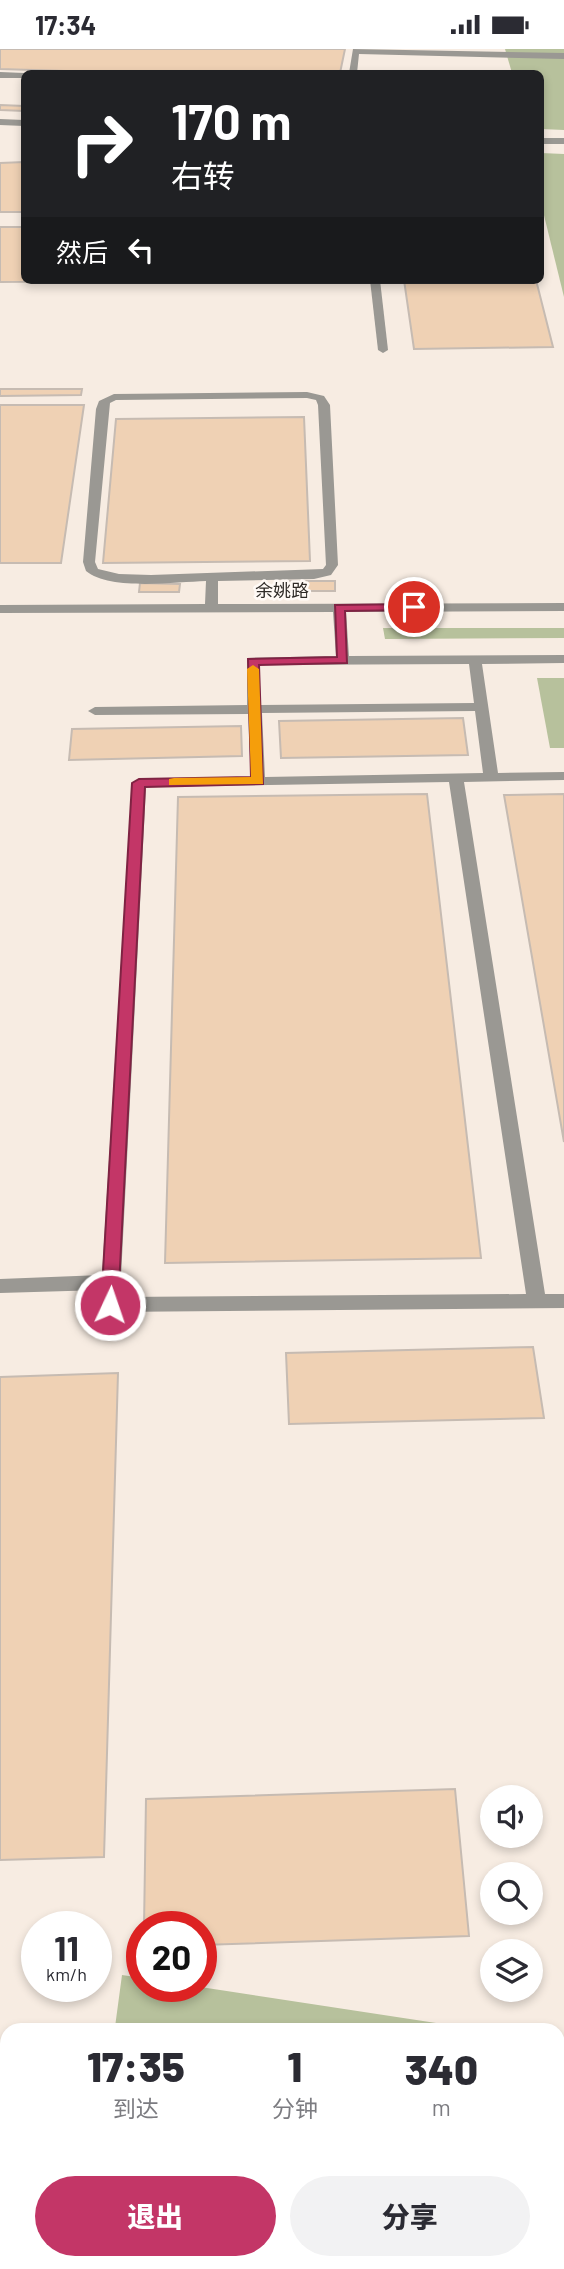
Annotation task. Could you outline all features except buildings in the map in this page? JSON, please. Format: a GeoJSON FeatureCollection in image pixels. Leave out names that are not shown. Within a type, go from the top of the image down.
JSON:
{"type":"FeatureCollection","features":[{"type":"Feature","properties":{"kind":"street"},"geometry":{"type":"LineString","coordinates":[[353,70],[355,50],[564,56]]}},
{"type":"Feature","properties":{"kind":"street"},"geometry":{"type":"LineString","coordinates":[[0,75],[21,76]]}},
{"type":"Feature","properties":{"kind":"street"},"geometry":{"type":"LineString","coordinates":[[0,122],[21,123]]}},
{"type":"Feature","properties":{"kind":"street"},"geometry":{"type":"LineString","coordinates":[[544,141],[564,141]]}},
{"type":"Feature","properties":{"kind":"street"},"geometry":{"type":"LineString","coordinates":[[375,284],[383,350]]}},
{"type":"Feature","properties":{"kind":"street"},"geometry":{"type":"LineString","coordinates":[[307,395],[320,398],[324,405],[332,565],[327,572],[314,575],[212,577],[121,578],[103,576],[92,571],[89,562],[102,409],[105,401],[114,397],[307,395]]}},
{"type":"Feature","properties":{"kind":"street"},"geometry":{"type":"LineString","coordinates":[[211,608],[212,577]]}},
{"type":"Feature","properties":{"kind":"street","name":"余姚路"},"geometry":{"type":"LineString","coordinates":[[0,609],[564,607]]}},
{"type":"Feature","properties":{"kind":"street"},"geometry":{"type":"LineString","coordinates":[[339,608],[343,660]]}},
{"type":"Feature","properties":{"kind":"street"},"geometry":{"type":"LineString","coordinates":[[258,781],[252,661],[564,659]]}},
{"type":"Feature","properties":{"kind":"street"},"geometry":{"type":"LineString","coordinates":[[475,660],[492,777]]}},
{"type":"Feature","properties":{"kind":"street"},"geometry":{"type":"LineString","coordinates":[[95,711],[482,707]]}},
{"type":"Feature","properties":{"kind":"street"},"geometry":{"type":"LineString","coordinates":[[564,776],[139,783],[110,1305],[564,1301]]}},
{"type":"Feature","properties":{"kind":"street"},"geometry":{"type":"LineString","coordinates":[[456,778],[537,1301]]}},
{"type":"Feature","properties":{"kind":"street"},"geometry":{"type":"LineString","coordinates":[[0,1286],[111,1282]]}},
{"type":"Feature","properties":{"kind":"green space"},"geometry":{"type":"Polygon","coordinates":[[[505,49],[564,49],[564,130],[544,129],[544,70],[511,70],[505,49]]]}},
{"type":"Feature","properties":{"kind":"green space"},"geometry":{"type":"Polygon","coordinates":[[[544,153],[564,154],[564,297],[544,215],[544,153]]]}},
{"type":"Feature","properties":{"kind":"green space"},"geometry":{"type":"Polygon","coordinates":[[[383,628],[564,628],[564,638],[385,639],[383,628]]]}},
{"type":"Feature","properties":{"kind":"green space"},"geometry":{"type":"Polygon","coordinates":[[[537,678],[564,678],[564,748],[550,748],[537,678]]]}},
{"type":"Feature","properties":{"kind":"green space"},"geometry":{"type":"Polygon","coordinates":[[[122,1975],[126,1976],[126,2002],[217,2002],[217,1990],[436,2023],[116,2023],[122,1975]]]}},
{"type":"Feature","properties":{"kind":"slow traffic"},"geometry":{"type":"LineString","coordinates":[[174,782],[258,781],[253,669]]}},
{"type":"Feature","properties":{"kind":"route"},"geometry":{"type":"LineString","coordinates":[[110,1305],[139,783],[258,781],[252,661],[343,660],[339,608],[414,607]]}}]}
